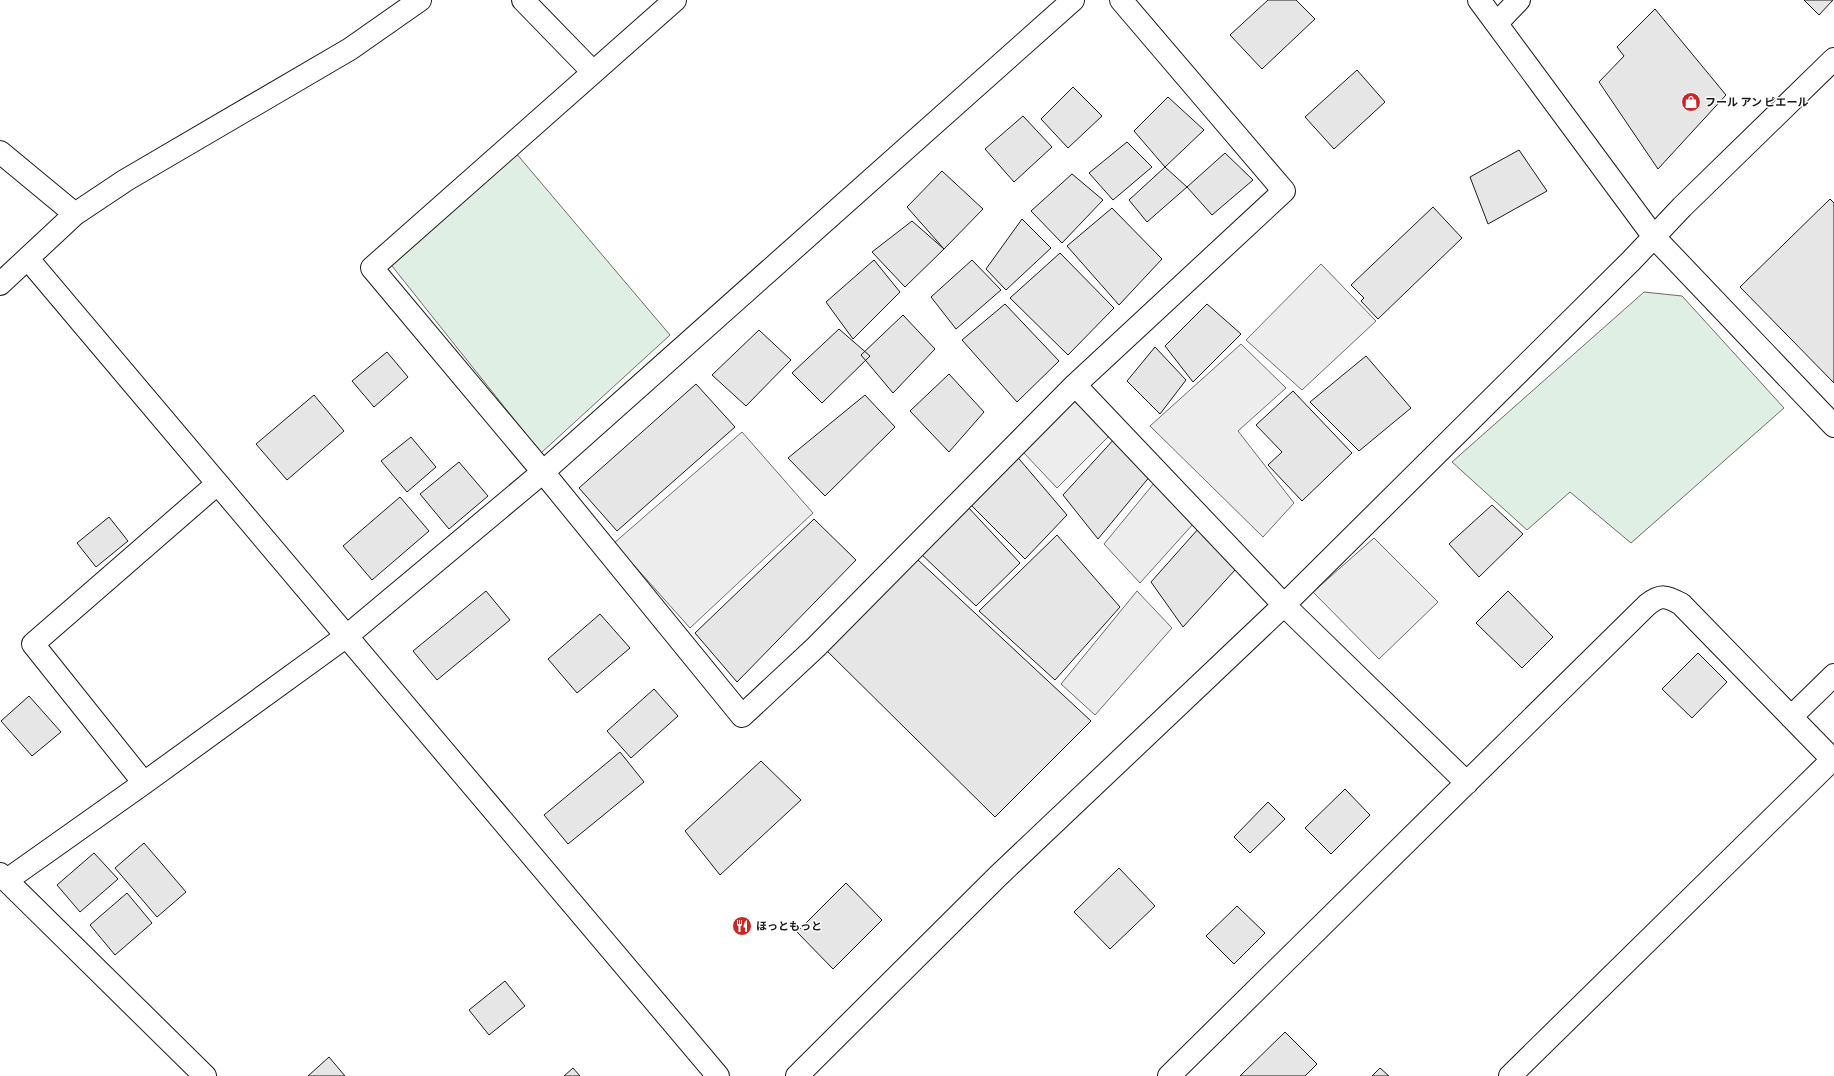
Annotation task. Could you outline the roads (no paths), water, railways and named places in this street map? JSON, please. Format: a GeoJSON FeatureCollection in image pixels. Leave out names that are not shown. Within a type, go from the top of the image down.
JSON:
{"type":"FeatureCollection","features":[{"type":"Feature","properties":{"kind":"street"},"geometry":{"type":"LineString","coordinates":[[0,284],[75,214],[126,180],[350,49],[420,0]]}},
{"type":"Feature","properties":{"kind":"street"},"geometry":{"type":"LineString","coordinates":[[523,0],[593,72]]}},
{"type":"Feature","properties":{"kind":"street"},"geometry":{"type":"LineString","coordinates":[[675,0],[372,268],[543,472],[742,716],[816,647],[1075,386],[1284,191],[1121,0]]}},
{"type":"Feature","properties":{"kind":"street"},"geometry":{"type":"LineString","coordinates":[[201,1075],[3,877],[144,783],[348,635],[543,472],[1072,0]]}},
{"type":"Feature","properties":{"kind":"street"},"geometry":{"type":"LineString","coordinates":[[1479,0],[1654,237],[1834,426]]}},
{"type":"Feature","properties":{"kind":"street"},"geometry":{"type":"LineString","coordinates":[[1497,23],[1520,0]]}},
{"type":"Feature","properties":{"kind":"street"},"geometry":{"type":"LineString","coordinates":[[797,1076],[998,876],[1284,604],[1654,237],[1682,207],[1834,59]]}},
{"type":"Feature","properties":{"kind":"street"},"geometry":{"type":"LineString","coordinates":[[0,152],[75,214]]}},
{"type":"Feature","properties":{"kind":"street"},"geometry":{"type":"LineString","coordinates":[[28,258],[217,484],[348,635],[718,1076]]}},
{"type":"Feature","properties":{"kind":"street"},"geometry":{"type":"LineString","coordinates":[[1075,386],[1284,604],[1467,782]]}},
{"type":"Feature","properties":{"kind":"street"},"geometry":{"type":"LineString","coordinates":[[144,783],[33,644],[217,484]]}},
{"type":"Feature","properties":{"kind":"street"},"geometry":{"type":"LineString","coordinates":[[1169,1076],[1647,605],[1656,598],[1668,597],[1681,604],[1833,760],[1510,1076]]}},
{"type":"Feature","properties":{"kind":"street"},"geometry":{"type":"LineString","coordinates":[[1791,717],[1834,675]]}},
{"type":"Feature","properties":{"kind":"place","name":"フール アン ピエール"},"geometry":{"type":"Point","coordinates":[1691,102]}},
{"type":"Feature","properties":{"kind":"place","name":"ほっともっと"},"geometry":{"type":"Point","coordinates":[742,926]}}]}
